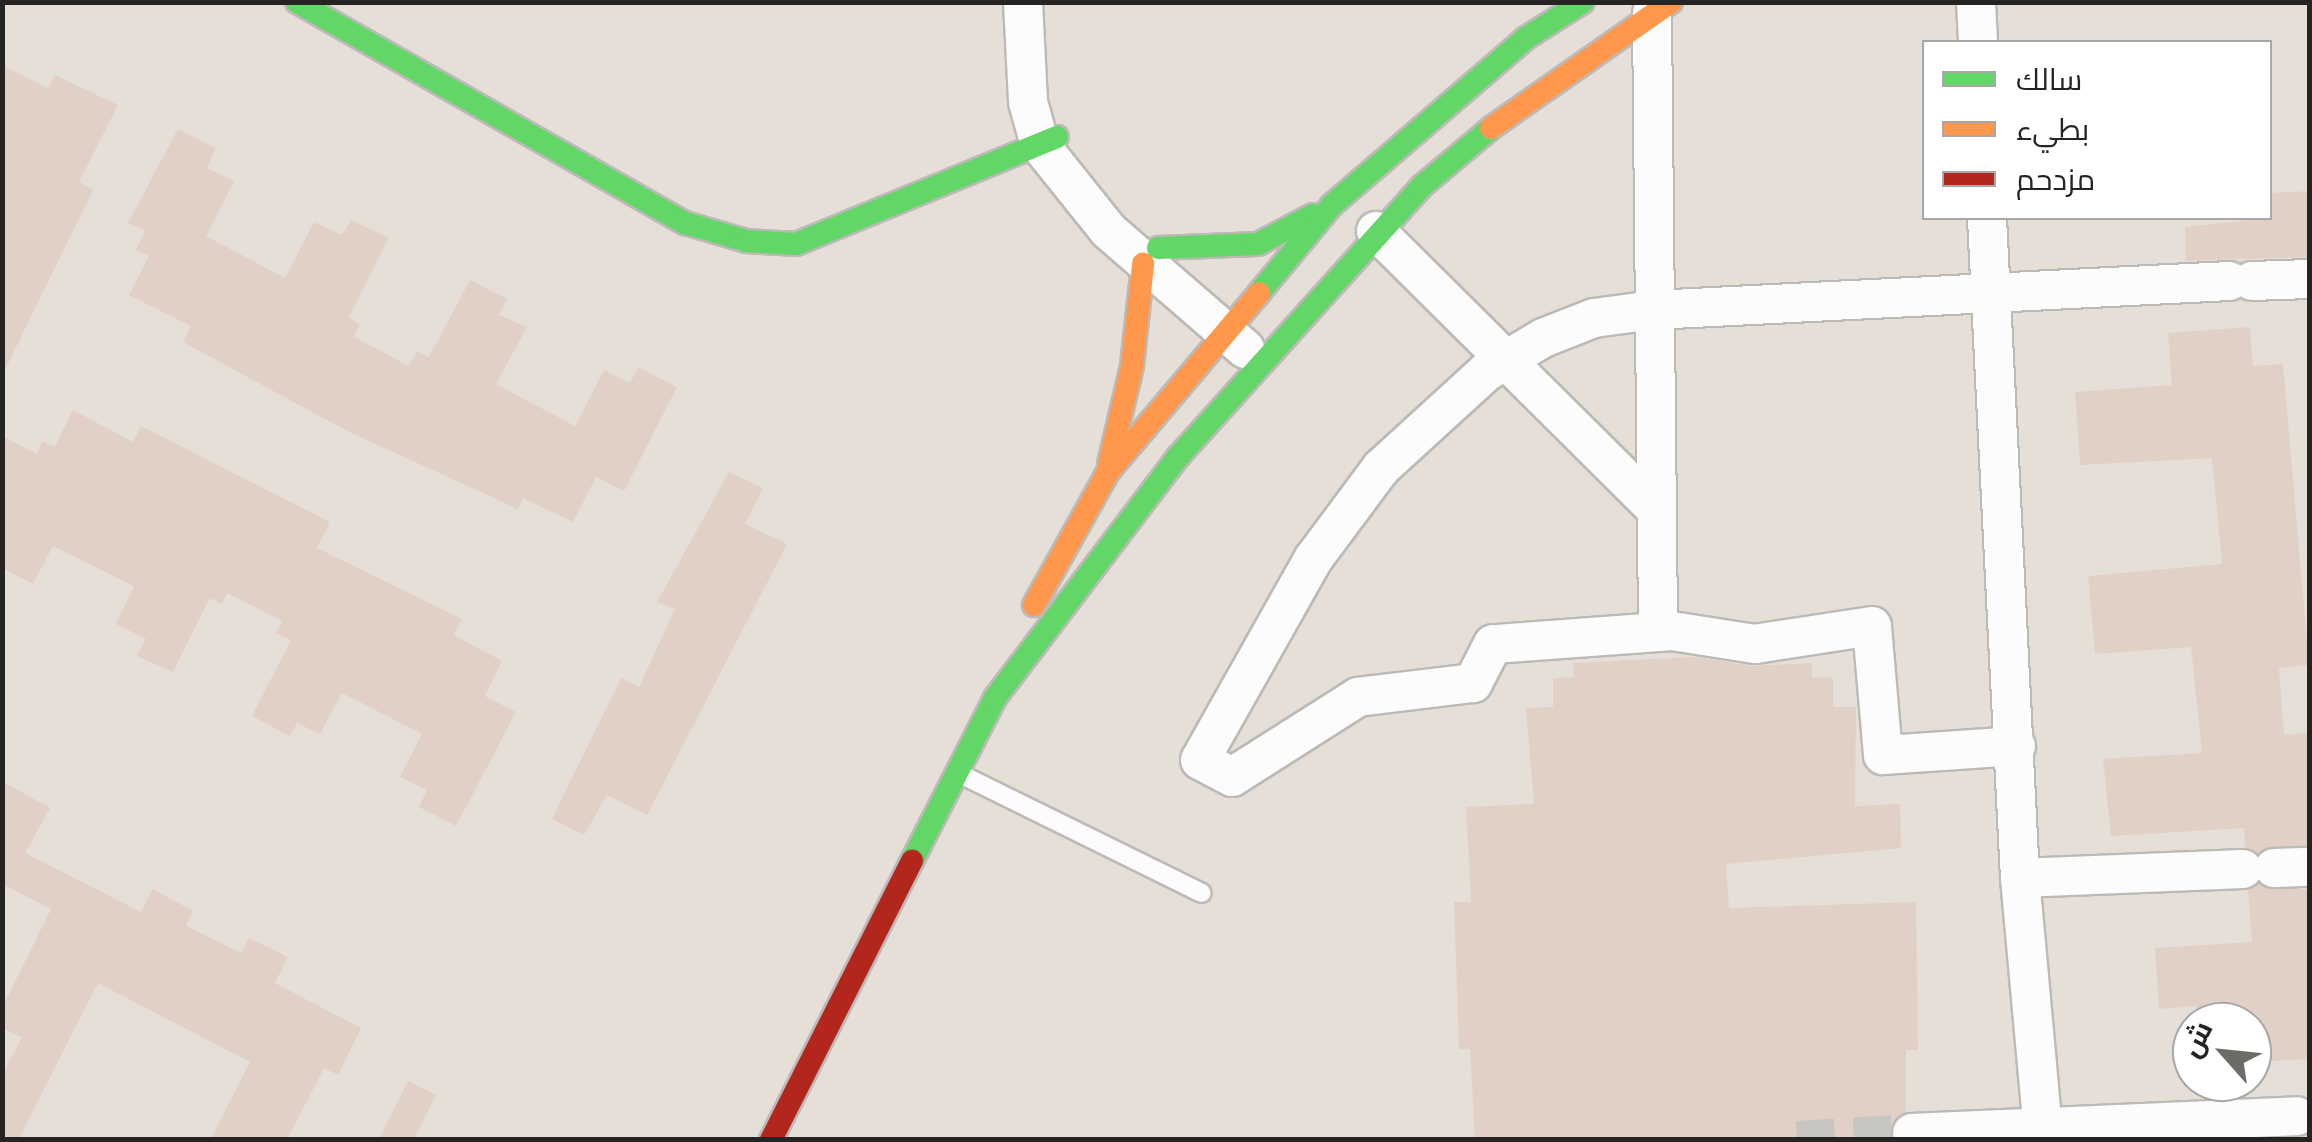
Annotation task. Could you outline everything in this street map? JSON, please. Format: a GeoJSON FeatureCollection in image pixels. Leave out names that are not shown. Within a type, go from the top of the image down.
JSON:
{"type":"FeatureCollection","features":[{"type":"Feature","properties":{"kind":"street"},"geometry":{"type":"LineString","coordinates":[[296,2],[686,223],[746,241],[796,244],[1048,141]]}},
{"type":"Feature","properties":{"kind":"street"},"geometry":{"type":"LineString","coordinates":[[1024,2],[1028,102],[1048,141],[1151,256],[1268,349]]}},
{"type":"Feature","properties":{"kind":"street"},"geometry":{"type":"LineString","coordinates":[[995,698],[1039,591],[1108,472],[1332,205],[1526,38],[1583,2]]}},
{"type":"Feature","properties":{"kind":"street"},"geometry":{"type":"LineString","coordinates":[[1976,2],[1978,40]]}},
{"type":"Feature","properties":{"kind":"street"},"geometry":{"type":"LineString","coordinates":[[771,1140],[953,770],[995,698],[1268,349],[1376,231],[1514,108],[1662,8]]}},
{"type":"Feature","properties":{"kind":"street"},"geometry":{"type":"LineString","coordinates":[[1658,632],[1653,310],[1662,8]]}},
{"type":"Feature","properties":{"kind":"street"},"geometry":{"type":"LineString","coordinates":[[1151,256],[1258,244],[1332,205]]}},
{"type":"Feature","properties":{"kind":"street"},"geometry":{"type":"LineString","coordinates":[[1987,220],[2020,878],[2044,1133]]}},
{"type":"Feature","properties":{"kind":"street"},"geometry":{"type":"LineString","coordinates":[[1376,231],[1654,506]]}},
{"type":"Feature","properties":{"kind":"street"},"geometry":{"type":"LineString","coordinates":[[1108,472],[1151,256]]}},
{"type":"Feature","properties":{"kind":"street"},"geometry":{"type":"LineString","coordinates":[[2016,746],[1884,755],[1872,626],[1755,644],[1658,632],[1493,644],[1472,683],[1358,697],[1232,777],[1200,760],[1314,558],[1382,468],[1508,359],[1594,318],[1653,310],[1991,290],[2310,279]]}},
{"type":"Feature","properties":{"kind":"street"},"geometry":{"type":"LineString","coordinates":[[2020,878],[2276,868]]}},
{"type":"Feature","properties":{"kind":"street"},"geometry":{"type":"LineString","coordinates":[[1912,1133],[2044,1133],[2297,1116]]}},
{"type":"Feature","properties":{"kind":"lane"},"geometry":{"type":"LineString","coordinates":[[953,770],[1202,893]]}},
{"type":"Feature","properties":{"kind":"shaded area"},"geometry":{"type":"Polygon","coordinates":[[[3,3],[2309,3],[2309,1139],[3,1139],[3,3]]]}},
{"type":"Feature","properties":{"kind":"building"},"geometry":{"type":"Polygon","coordinates":[[[2,65],[48,88],[55,75],[118,105],[79,182],[93,190],[2,376],[2,65]]]}},
{"type":"Feature","properties":{"kind":"building"},"geometry":{"type":"Polygon","coordinates":[[[178,129],[216,148],[207,168],[234,181],[206,236],[285,278],[314,222],[342,235],[351,220],[389,238],[349,318],[360,324],[354,337],[409,366],[417,351],[429,357],[470,280],[507,299],[499,315],[527,327],[496,384],[575,426],[604,370],[630,383],[638,367],[677,387],[624,491],[596,477],[573,522],[523,498],[518,509],[349,432],[183,342],[191,326],[129,295],[149,256],[136,250],[145,231],[128,223],[178,129]]]}},
{"type":"Feature","properties":{"kind":"building"},"geometry":{"type":"Polygon","coordinates":[[[2310,191],[2310,257],[2186,261],[2185,227],[2272,220],[2272,193],[2310,191]]]}},
{"type":"Feature","properties":{"kind":"building"},"geometry":{"type":"Polygon","coordinates":[[[2250,327],[2253,366],[2283,364],[2309,665],[2279,668],[2284,735],[2310,733],[2310,845],[2258,853],[2245,847],[2244,828],[2111,836],[2103,759],[2202,753],[2191,647],[2095,654],[2088,576],[2222,564],[2212,458],[2080,465],[2075,392],[2172,385],[2168,333],[2250,327]]]}},
{"type":"Feature","properties":{"kind":"building"},"geometry":{"type":"Polygon","coordinates":[[[73,410],[133,442],[141,426],[330,522],[317,548],[462,619],[454,635],[502,661],[485,696],[516,712],[456,826],[419,807],[427,790],[400,777],[422,734],[342,693],[320,734],[297,723],[290,736],[252,716],[291,640],[276,633],[282,621],[227,593],[222,604],[210,598],[173,672],[137,656],[146,639],[116,624],[134,586],[53,546],[33,584],[2,568],[2,436],[37,454],[42,442],[55,446],[73,410]]]}},
{"type":"Feature","properties":{"kind":"building"},"geometry":{"type":"Polygon","coordinates":[[[729,472],[763,488],[745,524],[787,544],[647,815],[607,795],[584,835],[552,819],[621,678],[639,687],[675,609],[657,602],[729,472]]]}},
{"type":"Feature","properties":{"kind":"building"},"geometry":{"type":"Polygon","coordinates":[[[1695,657],[1752,666],[1812,663],[1812,677],[1833,678],[1833,707],[1856,707],[1855,806],[1900,804],[1901,848],[1726,864],[1729,908],[1916,902],[1918,1050],[1906,1050],[1906,1112],[1893,1122],[1891,1140],[1475,1140],[1470,1049],[1459,1049],[1454,902],[1471,902],[1466,807],[1534,804],[1526,708],[1553,707],[1553,678],[1574,677],[1573,663],[1695,657]]]}},
{"type":"Feature","properties":{"kind":"building"},"geometry":{"type":"Polygon","coordinates":[[[2,781],[50,808],[25,853],[141,912],[153,889],[193,911],[186,926],[241,953],[249,938],[288,957],[275,983],[361,1028],[338,1075],[324,1068],[287,1140],[210,1140],[250,1062],[98,983],[18,1140],[2,1140],[2,1075],[22,1037],[2,1028],[2,1008],[51,909],[6,886],[2,892],[2,781]]]}},
{"type":"Feature","properties":{"kind":"building"},"geometry":{"type":"Polygon","coordinates":[[[2259,884],[2310,890],[2310,1059],[2272,1061],[2272,1002],[2172,1002],[2172,1008],[2159,1009],[2155,948],[2252,942],[2248,890],[2259,884]]]}},
{"type":"Feature","properties":{"kind":"building"},"geometry":{"type":"Polygon","coordinates":[[[408,1081],[436,1095],[414,1140],[378,1140],[408,1081]]]}},
{"type":"Feature","properties":{"kind":"tunnel"},"geometry":{"type":"LineString","coordinates":[[1797,1140],[1912,1133]]}},
{"type":"Feature","properties":{"kind":"traffic: fast"},"geometry":{"type":"LineString","coordinates":[[297,2],[685,223],[746,241],[796,244],[1057,137]]}},
{"type":"Feature","properties":{"kind":"traffic: fast"},"geometry":{"type":"LineString","coordinates":[[1259,293],[1332,205],[1526,38],[1583,2]]}},
{"type":"Feature","properties":{"kind":"traffic: fast"},"geometry":{"type":"LineString","coordinates":[[912,861],[995,698],[1178,457],[1422,186],[1491,128]]}},
{"type":"Feature","properties":{"kind":"traffic: fast"},"geometry":{"type":"LineString","coordinates":[[1158,248],[1258,244],[1313,215]]}},
{"type":"Feature","properties":{"kind":"traffic: slow"},"geometry":{"type":"LineString","coordinates":[[1491,128],[1671,2]]}},
{"type":"Feature","properties":{"kind":"traffic: slow"},"geometry":{"type":"LineString","coordinates":[[1109,464],[1132,366],[1143,264]]}},
{"type":"Feature","properties":{"kind":"traffic: slow"},"geometry":{"type":"LineString","coordinates":[[1034,605],[1108,472],[1259,293]]}},
{"type":"Feature","properties":{"kind":"traffic: jam"},"geometry":{"type":"LineString","coordinates":[[771,1140],[912,861]]}}]}
